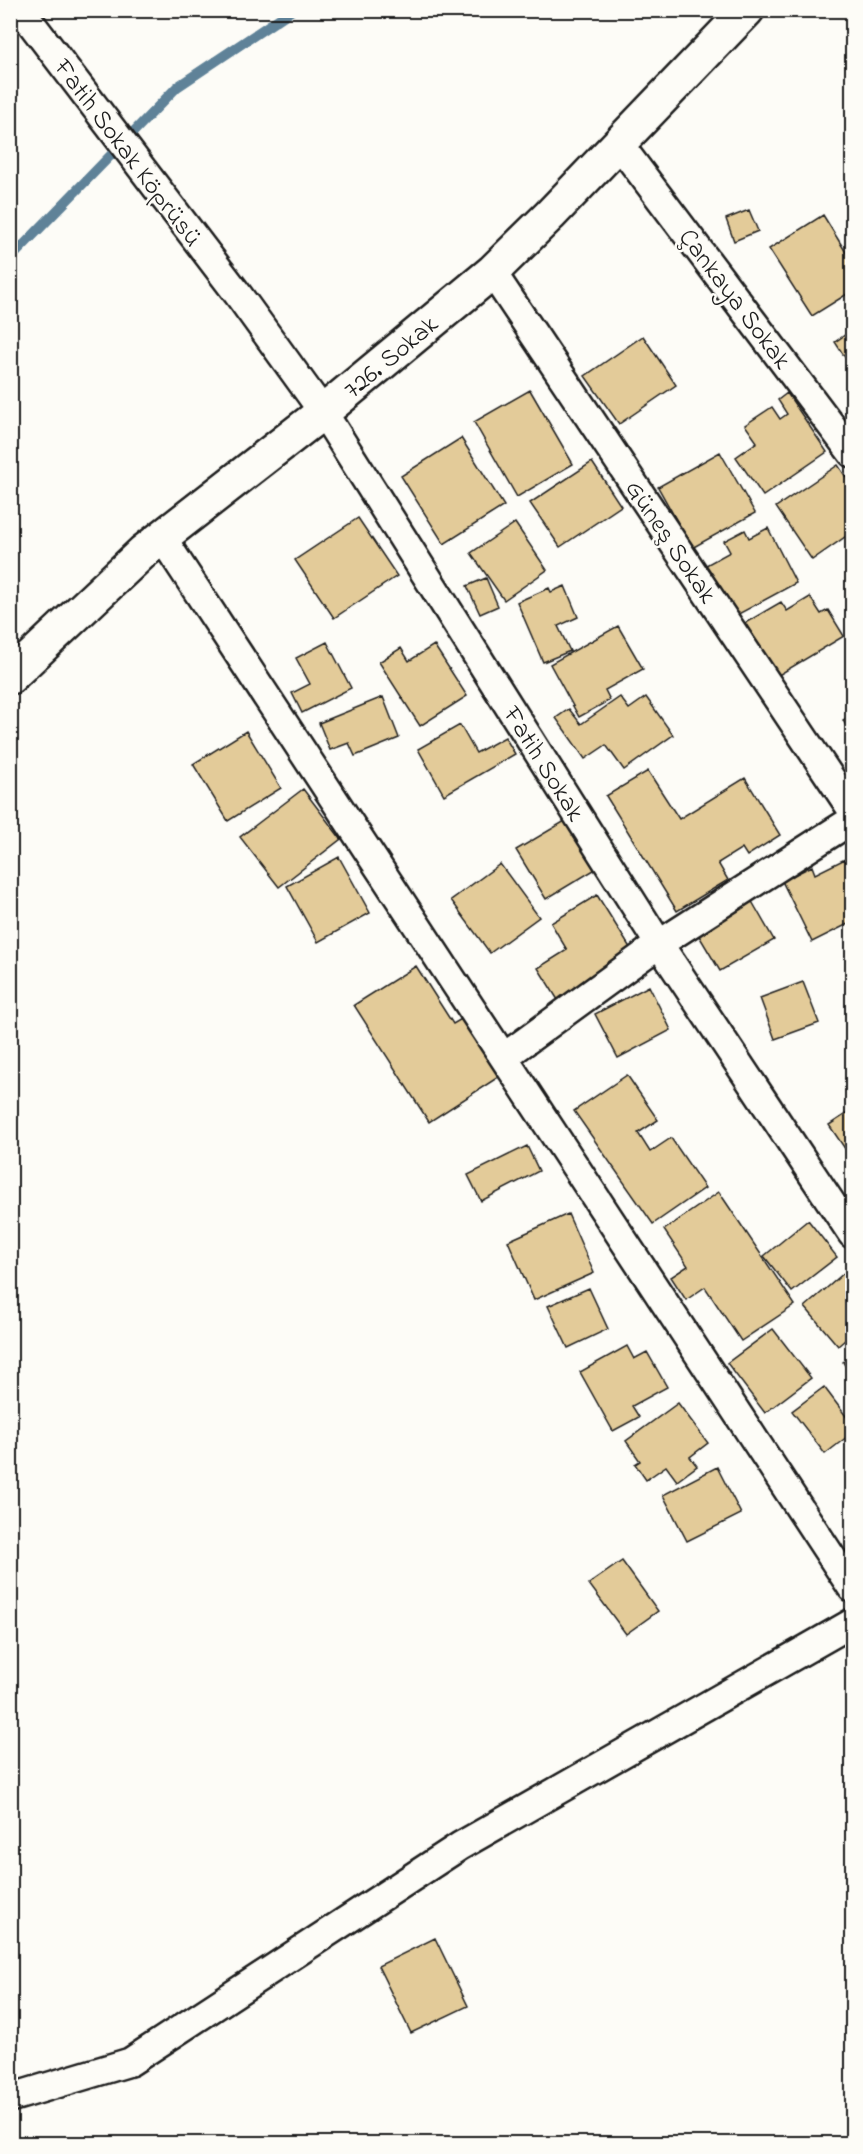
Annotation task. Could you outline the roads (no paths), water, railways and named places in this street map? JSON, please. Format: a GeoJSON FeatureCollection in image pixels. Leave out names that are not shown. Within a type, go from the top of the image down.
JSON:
{"type":"FeatureCollection","features":[{"type":"Feature","properties":{"kind":"street","name":"Fatih Sokak Köprüsü"},"geometry":{"type":"LineString","coordinates":[[21,10],[237,293]]}},
{"type":"Feature","properties":{"kind":"street","name":"726. Sokak"},"geometry":{"type":"LineString","coordinates":[[10,677],[143,552],[163,539],[323,412],[492,272],[747,10]]}},
{"type":"Feature","properties":{"kind":"street","name":"Çankaya Sokak"},"geometry":{"type":"LineString","coordinates":[[618,144],[852,453]]}},
{"type":"Feature","properties":{"kind":"street","name":"Güneş Sokak"},"geometry":{"type":"LineString","coordinates":[[492,272],[852,810]]}},
{"type":"Feature","properties":{"kind":"street","name":"Fatih Sokak"},"geometry":{"type":"LineString","coordinates":[[237,293],[323,412],[659,944],[852,1234]]}},
{"type":"Feature","properties":{"kind":"street"},"geometry":{"type":"LineString","coordinates":[[163,539],[852,1588]]}},
{"type":"Feature","properties":{"kind":"street"},"geometry":{"type":"LineString","coordinates":[[504,1057],[659,944],[852,820]]}},
{"type":"Feature","properties":{"kind":"street"},"geometry":{"type":"LineString","coordinates":[[10,2098],[130,2062],[460,1846],[852,1623]]}},
{"type":"Feature","properties":{"kind":"waterway"},"geometry":{"type":"LineString","coordinates":[[10,259],[177,87],[292,10]]}}]}
